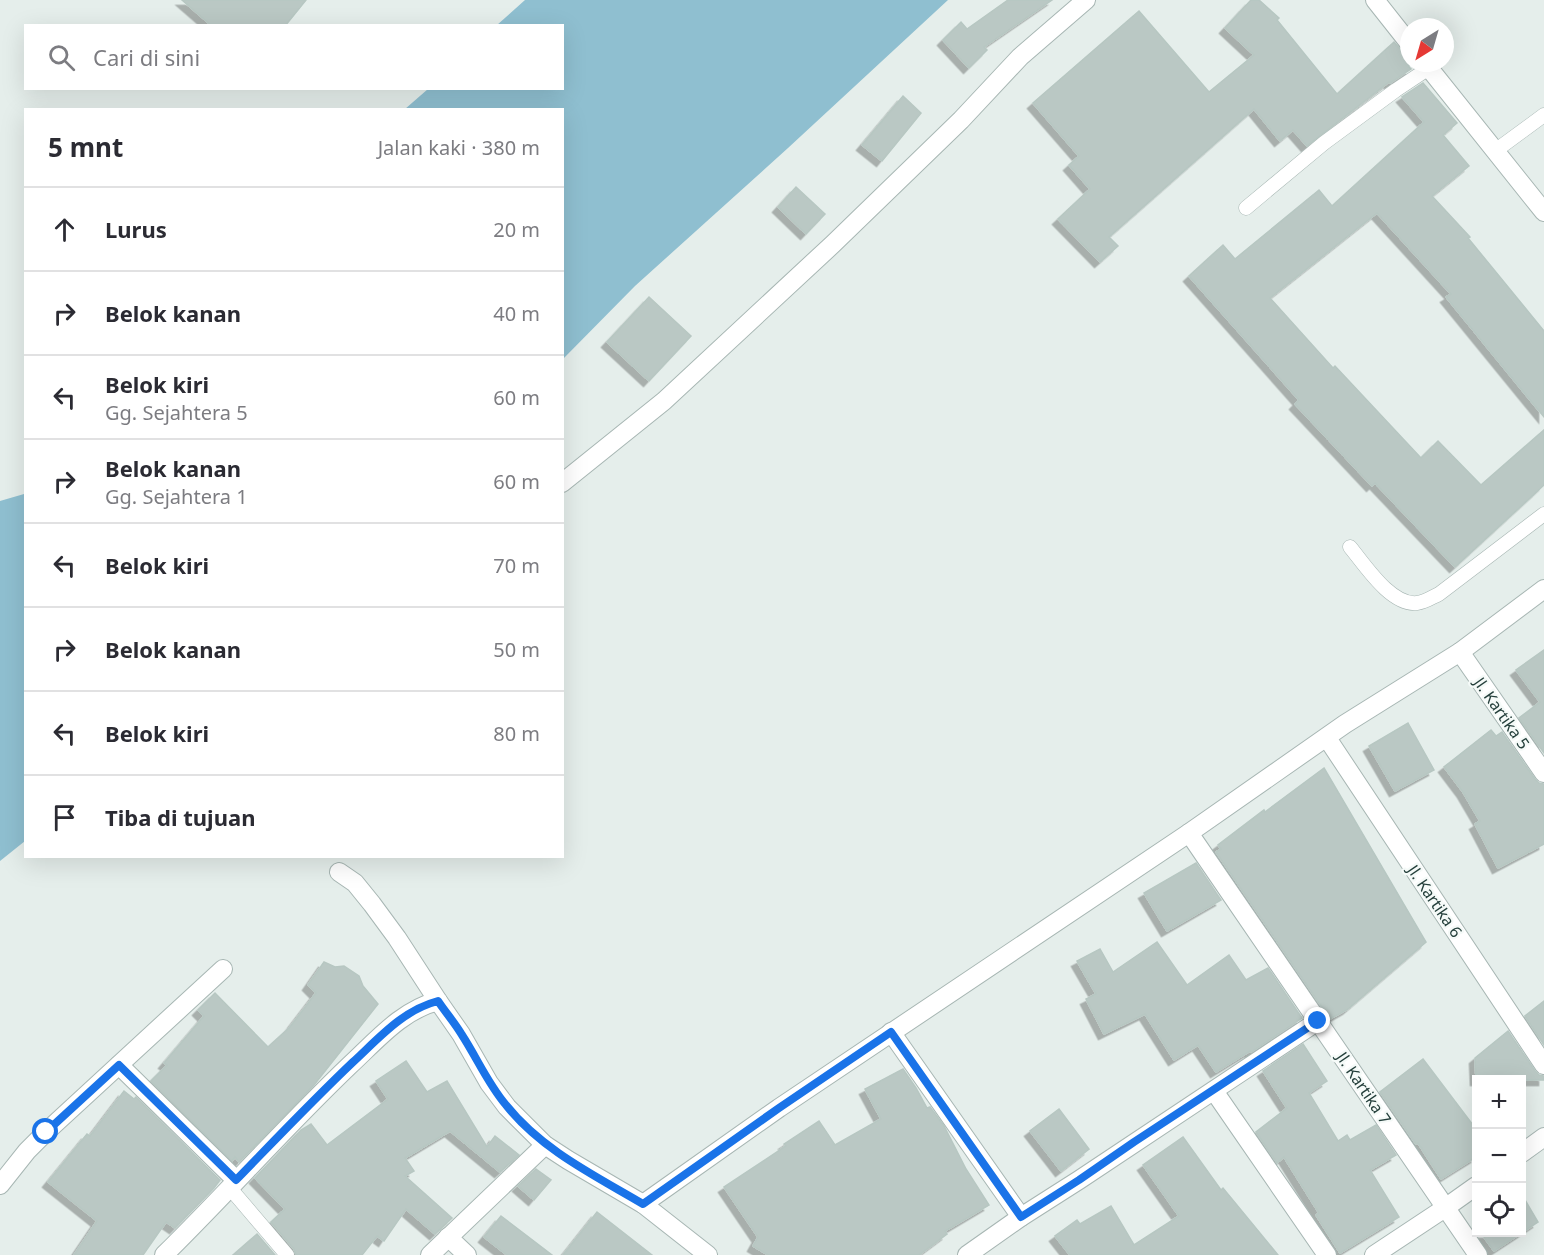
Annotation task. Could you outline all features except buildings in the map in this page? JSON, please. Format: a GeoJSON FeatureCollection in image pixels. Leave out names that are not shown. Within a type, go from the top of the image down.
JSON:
{"type":"FeatureCollection","features":[{"type":"Feature","properties":{"kind":"street"},"geometry":{"type":"LineString","coordinates":[[564,481],[664,401],[961,120],[1020,57],[1086,0]]}},
{"type":"Feature","properties":{"kind":"street"},"geometry":{"type":"LineString","coordinates":[[1375,0],[1400,32]]}},
{"type":"Feature","properties":{"kind":"street"},"geometry":{"type":"LineString","coordinates":[[1432,72],[1544,212]]}},
{"type":"Feature","properties":{"kind":"street"},"geometry":{"type":"LineString","coordinates":[[643,1204],[891,1032],[1327,738],[1460,652],[1544,589]]}},
{"type":"Feature","properties":{"kind":"street","name":"Jl. Kartika 5"},"geometry":{"type":"LineString","coordinates":[[1460,652],[1544,773]]}},
{"type":"Feature","properties":{"kind":"street","name":"Jl. Kartika 6"},"geometry":{"type":"LineString","coordinates":[[1327,738],[1544,1065]]}},
{"type":"Feature","properties":{"kind":"street","name":"Jl. Kartika 7"},"geometry":{"type":"LineString","coordinates":[[1189,833],[1478,1255]]}},
{"type":"Feature","properties":{"kind":"street"},"geometry":{"type":"LineString","coordinates":[[339,872],[355,884],[397,938],[461,1034],[489,1083],[507,1107],[545,1145],[643,1204],[708,1255]]}},
{"type":"Feature","properties":{"kind":"street"},"geometry":{"type":"LineString","coordinates":[[3,1174],[223,969]]}},
{"type":"Feature","properties":{"kind":"street"},"geometry":{"type":"LineString","coordinates":[[172,1252],[232,1184],[330,1084],[411,1011],[438,1001]]}},
{"type":"Feature","properties":{"kind":"street"},"geometry":{"type":"LineString","coordinates":[[967,1255],[1318,1021]]}},
{"type":"Feature","properties":{"kind":"street"},"geometry":{"type":"LineString","coordinates":[[891,1032],[1021,1217]]}},
{"type":"Feature","properties":{"kind":"street"},"geometry":{"type":"LineString","coordinates":[[119,1065],[232,1184]]}},
{"type":"Feature","properties":{"kind":"street"},"geometry":{"type":"LineString","coordinates":[[1214,1091],[1327,1255]]}},
{"type":"Feature","properties":{"kind":"street"},"geometry":{"type":"LineString","coordinates":[[1526,1150],[1544,1137]]}},
{"type":"Feature","properties":{"kind":"street"},"geometry":{"type":"LineString","coordinates":[[430,1255],[545,1145]]}},
{"type":"Feature","properties":{"kind":"street"},"geometry":{"type":"LineString","coordinates":[[1374,1255],[1472,1189]]}},
{"type":"Feature","properties":{"kind":"street"},"geometry":{"type":"LineString","coordinates":[[448,1237],[467,1255]]}},
{"type":"Feature","properties":{"kind":"lane"},"geometry":{"type":"LineString","coordinates":[[1246,208],[1324,142],[1419,72]]}},
{"type":"Feature","properties":{"kind":"lane"},"geometry":{"type":"LineString","coordinates":[[1496,151],[1544,115]]}},
{"type":"Feature","properties":{"kind":"lane"},"geometry":{"type":"LineString","coordinates":[[1350,547],[1388,591],[1398,598],[1416,603],[1440,594],[1544,514]]}},
{"type":"Feature","properties":{"kind":"lane"},"geometry":{"type":"LineString","coordinates":[[232,1184],[287,1255]]}},
{"type":"Feature","properties":{"kind":"water"},"geometry":{"type":"Polygon","coordinates":[[[525,0],[948,0],[635,286],[564,358],[564,108],[406,108],[427,90],[564,90],[564,24],[498,24],[525,0]]]}},
{"type":"Feature","properties":{"kind":"water"},"geometry":{"type":"Polygon","coordinates":[[[24,494],[24,842],[0,861],[0,501],[24,494]]]}},
{"type":"Feature","properties":{"kind":"route"},"geometry":{"type":"LineString","coordinates":[[46,1132],[119,1065],[236,1180],[330,1084],[397,1022],[411,1011],[438,1001],[473,1053],[489,1083],[507,1107],[545,1145],[643,1204],[891,1032],[1021,1217],[1318,1021]]}}]}
